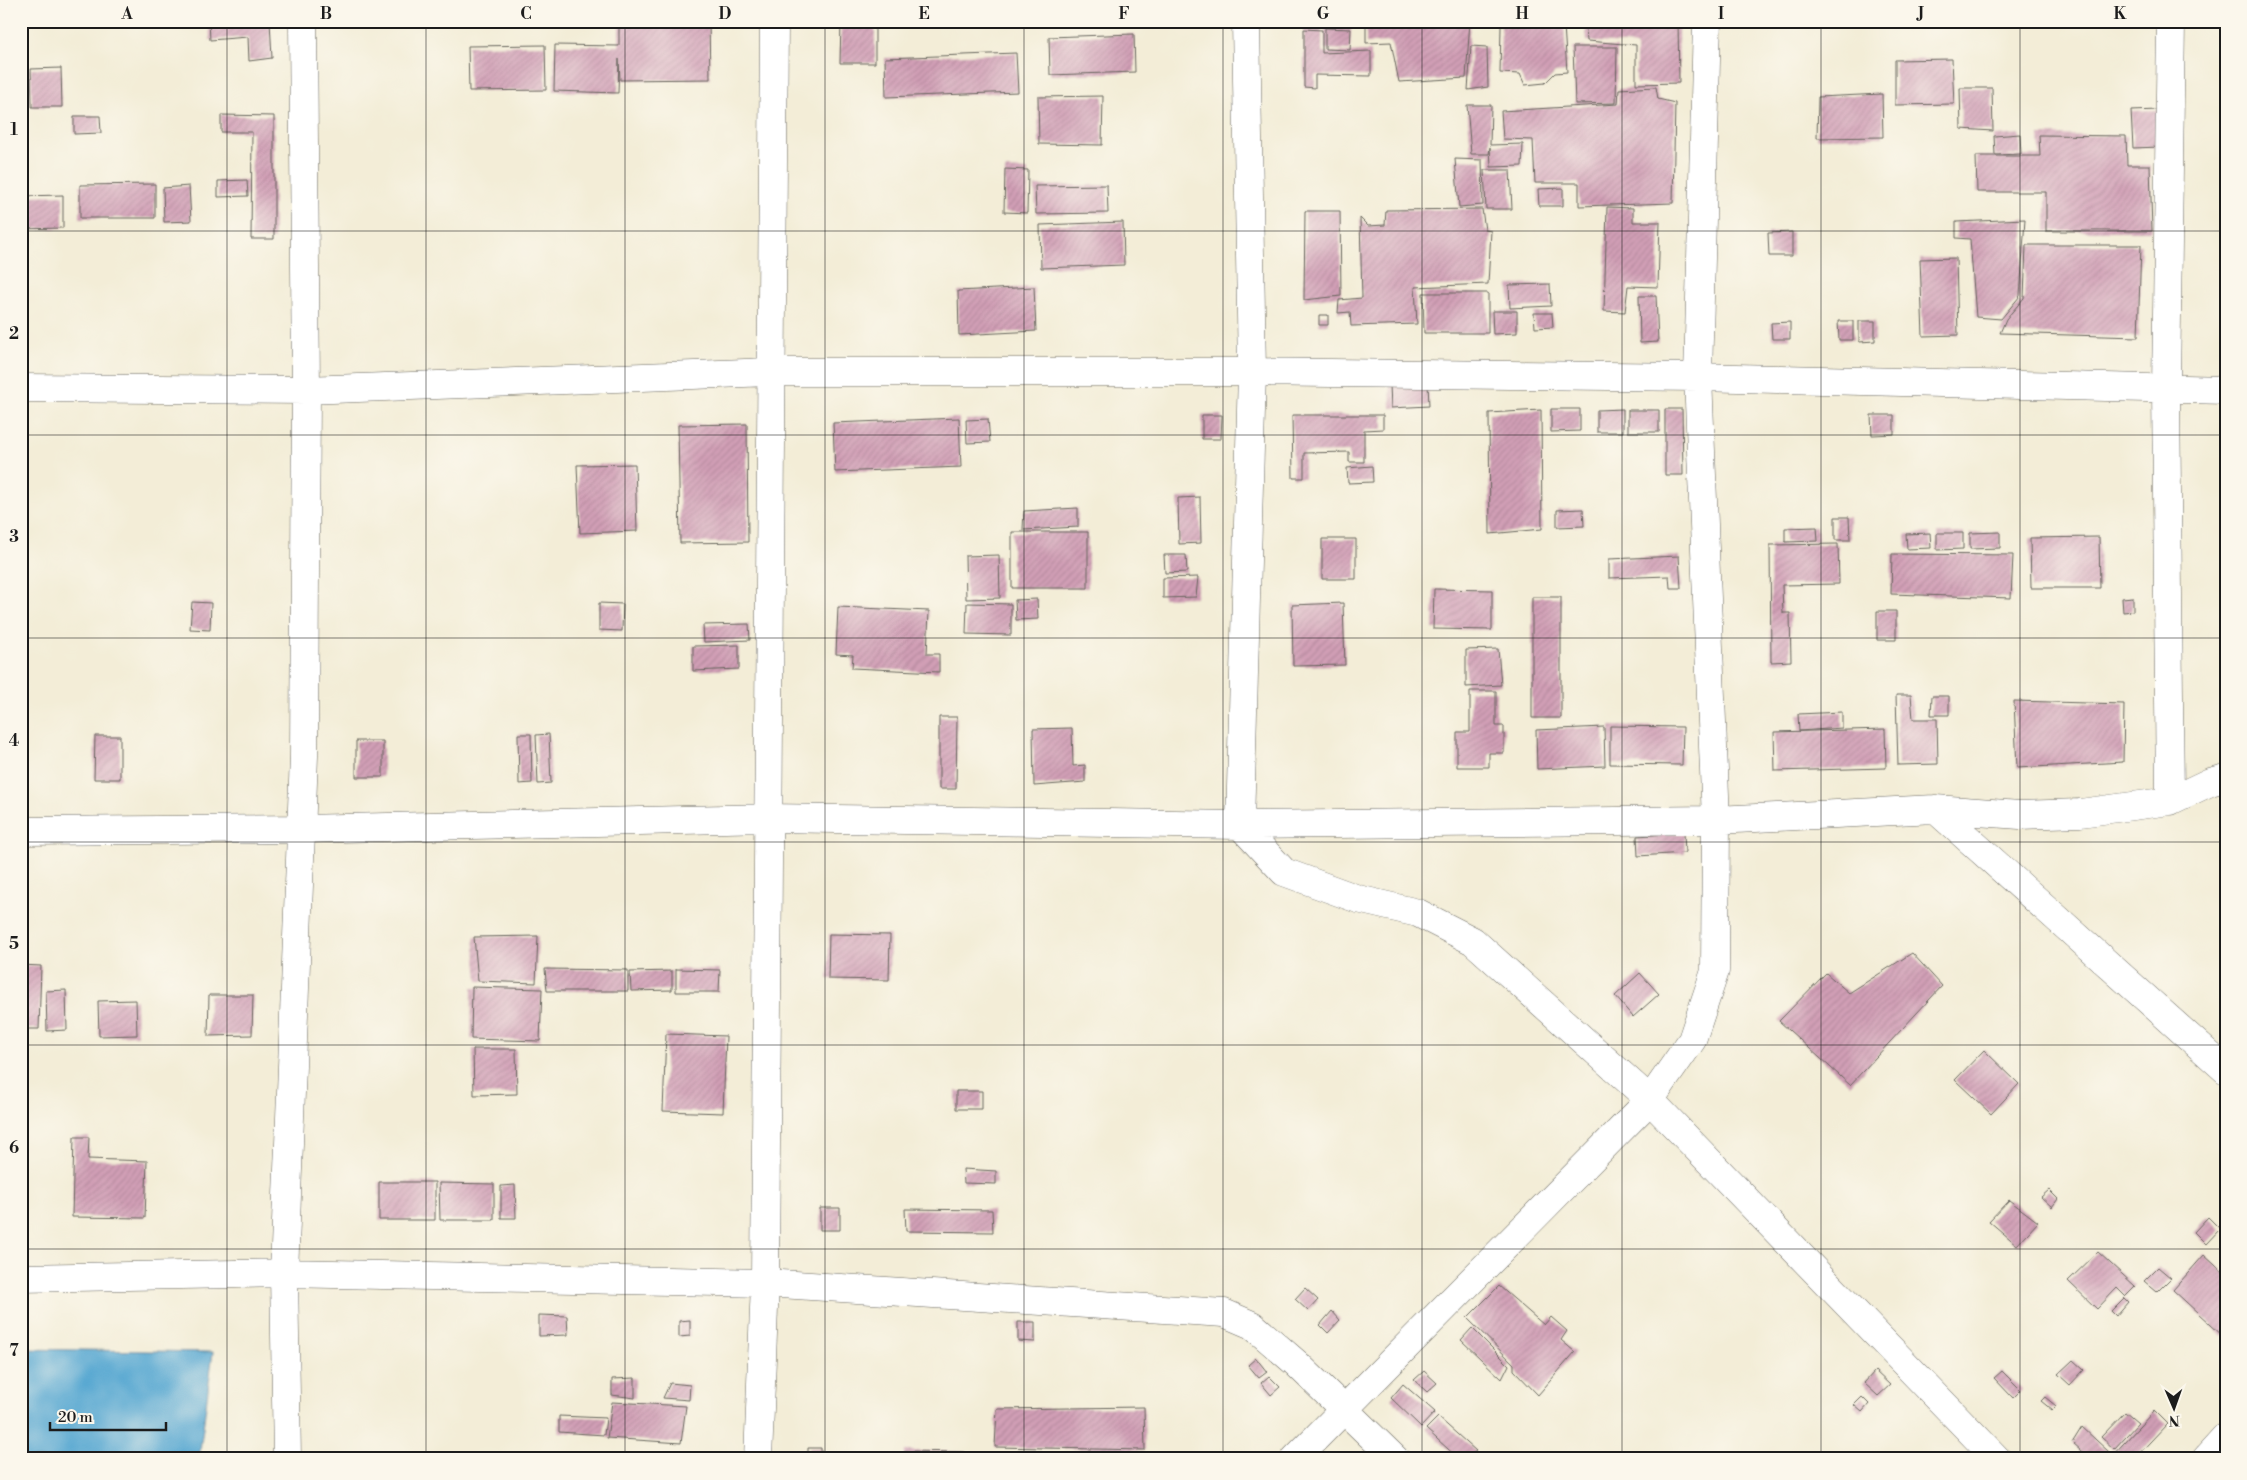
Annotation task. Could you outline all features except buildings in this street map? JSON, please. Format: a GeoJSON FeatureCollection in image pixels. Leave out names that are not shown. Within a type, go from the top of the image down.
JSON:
{"type":"FeatureCollection","features":[{"type":"Feature","properties":{"kind":"street"},"geometry":{"type":"LineString","coordinates":[[287,1459],[284,1273],[304,746],[306,390],[303,21]]}},
{"type":"Feature","properties":{"kind":"street"},"geometry":{"type":"LineString","coordinates":[[758,1459],[765,1283],[774,21]]}},
{"type":"Feature","properties":{"kind":"street"},"geometry":{"type":"LineString","coordinates":[[1246,21],[1252,372],[1240,825],[1284,872],[1358,899],[1418,913],[1473,941],[1650,1100],[1997,1459]]}},
{"type":"Feature","properties":{"kind":"street"},"geometry":{"type":"LineString","coordinates":[[1295,1459],[1650,1100],[1692,1040],[1716,971],[1716,820],[1698,377],[1707,21]]}},
{"type":"Feature","properties":{"kind":"street"},"geometry":{"type":"LineString","coordinates":[[2170,801],[2166,388],[2171,21]]}},
{"type":"Feature","properties":{"kind":"street"},"geometry":{"type":"LineString","coordinates":[[21,388],[306,390],[772,372],[1252,372],[1698,377],[2226,390]]}},
{"type":"Feature","properties":{"kind":"street"},"geometry":{"type":"LineString","coordinates":[[21,831],[301,828],[768,818],[1240,825],[1716,820],[1935,809],[2020,815],[2080,813],[2170,801],[2210,782],[2226,778]]}},
{"type":"Feature","properties":{"kind":"street"},"geometry":{"type":"LineString","coordinates":[[1935,809],[2226,1070]]}},
{"type":"Feature","properties":{"kind":"street"},"geometry":{"type":"LineString","coordinates":[[21,1278],[284,1273],[765,1283],[1224,1313],[1252,1325],[1345,1409],[1394,1459]]}},
{"type":"Feature","properties":{"kind":"street"},"geometry":{"type":"LineString","coordinates":[[2206,1459],[2226,1437]]}},
{"type":"Feature","properties":{"kind":"water"},"geometry":{"type":"Polygon","coordinates":[[[21,1349],[213,1352],[199,1459],[21,1459],[21,1349]]]}}]}
